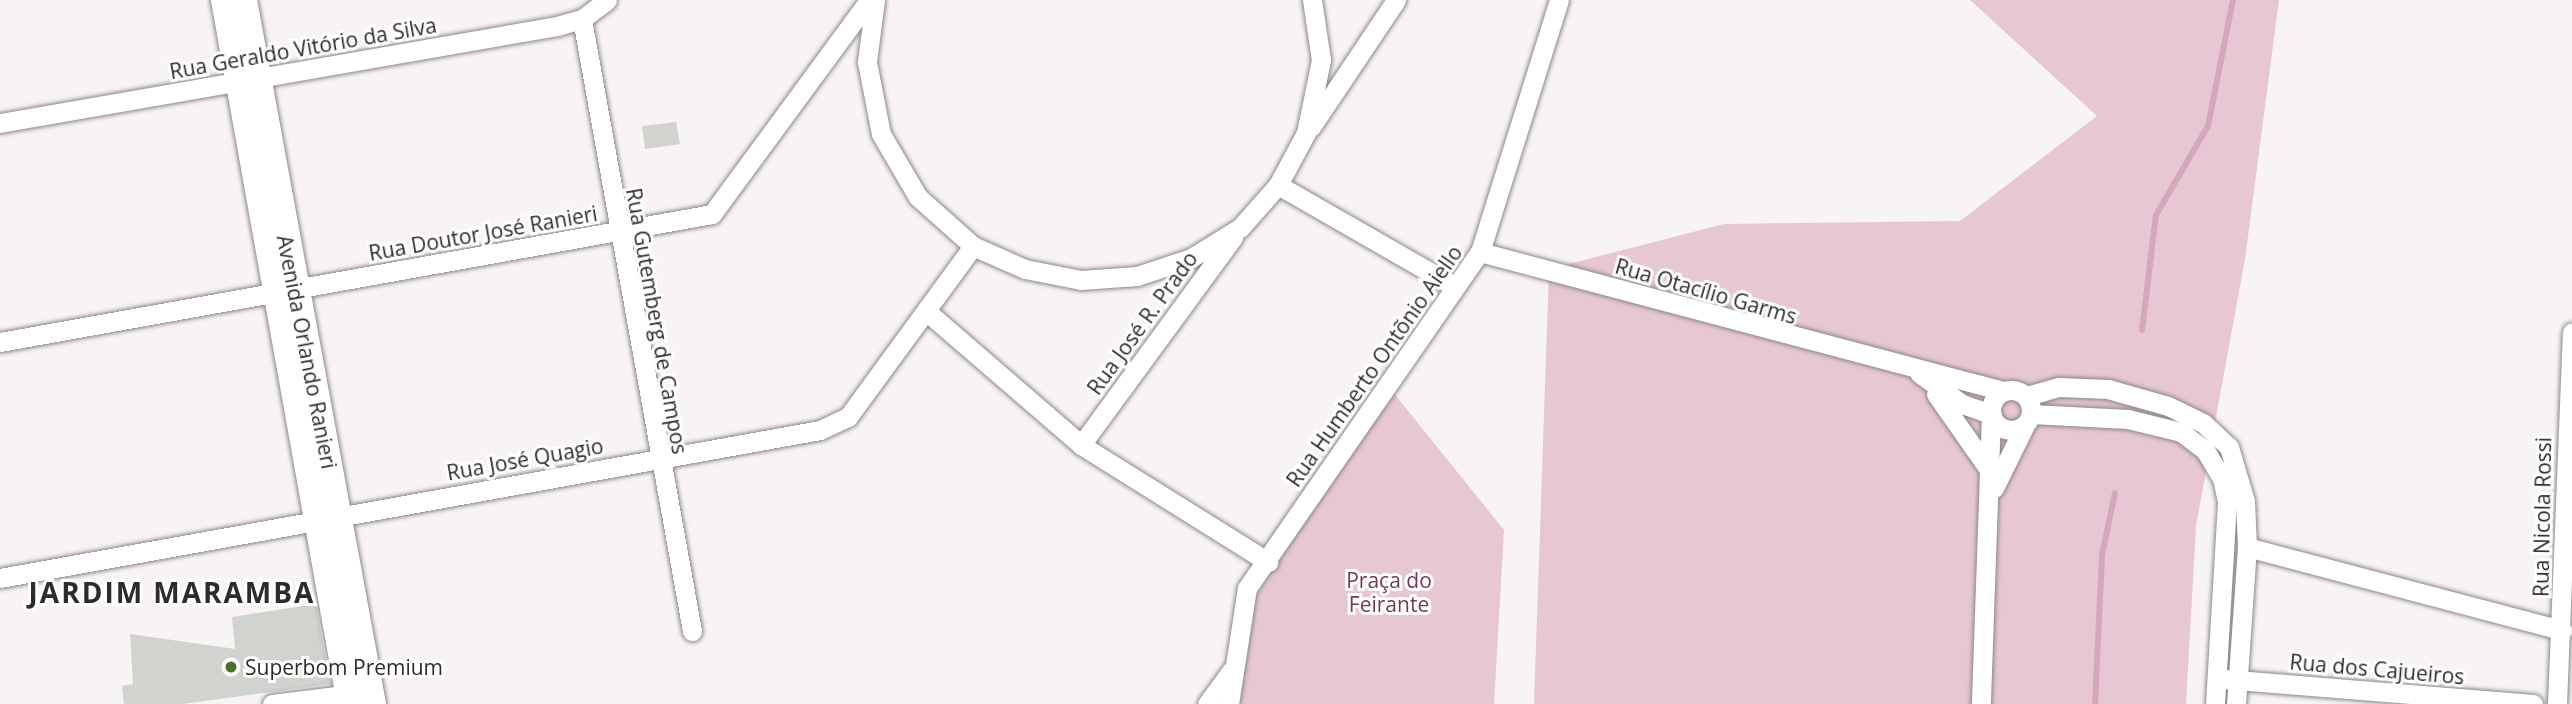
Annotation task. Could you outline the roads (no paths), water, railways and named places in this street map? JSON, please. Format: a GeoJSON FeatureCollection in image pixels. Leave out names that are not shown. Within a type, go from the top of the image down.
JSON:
{"type":"FeatureCollection","features":[{"type":"Feature","properties":{"kind":"main road","name":"Avenida Orlando Ranieri"},"geometry":{"type":"LineString","coordinates":[[224,0],[249,81]]}},
{"type":"Feature","properties":{"kind":"main road","name":"Avenida Orlando Ranieri"},"geometry":{"type":"LineString","coordinates":[[244,0],[249,81],[361,699]]}},
{"type":"Feature","properties":{"kind":"street","name":"Rua Geraldo Vitório da Silva"},"geometry":{"type":"LineString","coordinates":[[0,123],[249,81],[582,19],[607,0]]}},
{"type":"Feature","properties":{"kind":"street","name":"Rua Doutor José Ranieri"},"geometry":{"type":"LineString","coordinates":[[0,342],[712,214],[869,0]]}},
{"type":"Feature","properties":{"kind":"street"},"geometry":{"type":"LineString","coordinates":[[875,0],[867,62],[881,134],[918,197],[973,246],[1025,269],[1081,280],[1126,277],[1191,258],[1240,228],[1278,185],[1306,133],[1396,0]]}},
{"type":"Feature","properties":{"kind":"street"},"geometry":{"type":"LineString","coordinates":[[1306,133],[1321,60],[1312,0]]}},
{"type":"Feature","properties":{"kind":"street","name":"Rua Humberto Ontõnio Aiello"},"geometry":{"type":"LineString","coordinates":[[1229,704],[1242,603],[1454,286],[1480,252],[1559,0]]}},
{"type":"Feature","properties":{"kind":"street","name":"Rua Gutemberg de Campos"},"geometry":{"type":"LineString","coordinates":[[582,19],[658,458],[692,631]]}},
{"type":"Feature","properties":{"kind":"street"},"geometry":{"type":"LineString","coordinates":[[1278,185],[1454,286]]}},
{"type":"Feature","properties":{"kind":"street","name":"Rua José R. Prado"},"geometry":{"type":"LineString","coordinates":[[1081,445],[1240,228]]}},
{"type":"Feature","properties":{"kind":"street","name":"Rua José Quagio"},"geometry":{"type":"LineString","coordinates":[[0,578],[820,430],[848,417],[973,246]]}},
{"type":"Feature","properties":{"kind":"street","name":"Rua Otacílio Garms"},"geometry":{"type":"LineString","coordinates":[[1480,252],[1924,379],[2003,391],[2028,412],[2007,430],[1991,414],[1924,379]]}},
{"type":"Feature","properties":{"kind":"street"},"geometry":{"type":"LineString","coordinates":[[926,311],[1081,445],[1268,562]]}},
{"type":"Feature","properties":{"kind":"street","name":"Rua Nicola Rossi"},"geometry":{"type":"LineString","coordinates":[[2557,704],[2572,332]]}},
{"type":"Feature","properties":{"kind":"street"},"geometry":{"type":"LineString","coordinates":[[1924,379],[1992,483]]}},
{"type":"Feature","properties":{"kind":"street"},"geometry":{"type":"LineString","coordinates":[[1992,483],[2028,412],[2079,385],[2108,389],[2168,406],[2203,423],[2229,447],[2239,471],[2247,547],[2236,704]]}},
{"type":"Feature","properties":{"kind":"street"},"geometry":{"type":"LineString","coordinates":[[1981,704],[1992,483],[1991,414],[1993,399],[2003,391]]}},
{"type":"Feature","properties":{"kind":"street"},"geometry":{"type":"LineString","coordinates":[[2028,412],[2093,413],[2181,432],[2205,450],[2222,478],[2227,528],[2215,704]]}},
{"type":"Feature","properties":{"kind":"street"},"geometry":{"type":"LineString","coordinates":[[2247,547],[2562,631]]}},
{"type":"Feature","properties":{"kind":"street"},"geometry":{"type":"LineString","coordinates":[[1207,704],[1235,667]]}},
{"type":"Feature","properties":{"kind":"street","name":"Rua dos Cajueiros"},"geometry":{"type":"LineString","coordinates":[[2216,678],[2533,704]]}},
{"type":"Feature","properties":{"kind":"street"},"geometry":{"type":"LineString","coordinates":[[272,704],[361,699]]}},
{"type":"Feature","properties":{"kind":"waterway"},"geometry":{"type":"LineString","coordinates":[[2142,330],[2156,215],[2208,126],[2233,0]]}},
{"type":"Feature","properties":{"kind":"waterway"},"geometry":{"type":"LineString","coordinates":[[2095,704],[2102,555],[2115,493]]}},
{"type":"Feature","properties":{"kind":"place","name":"Superbom Premium"},"geometry":{"type":"Point","coordinates":[231,667]}},
{"type":"Feature","properties":{"kind":"district","name":"JARDIM MARAMBA"},"geometry":{"type":"Point","coordinates":[172,592]}},
{"type":"Feature","properties":{"kind":"park label","name":"Praça do Feirante"},"geometry":{"type":"Point","coordinates":[1389,592]}}]}
